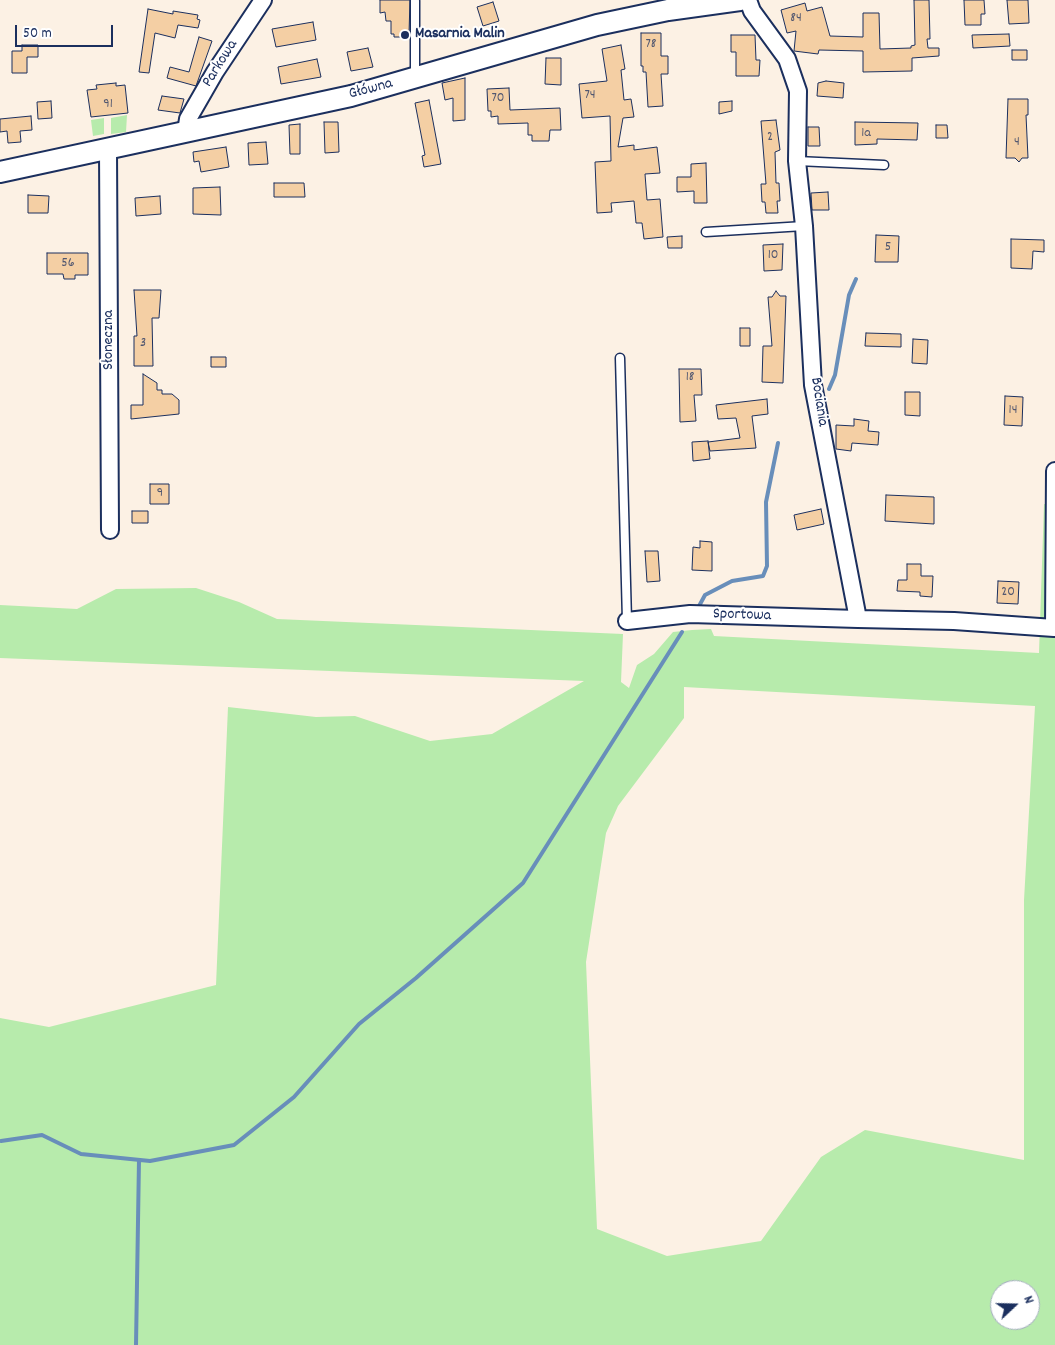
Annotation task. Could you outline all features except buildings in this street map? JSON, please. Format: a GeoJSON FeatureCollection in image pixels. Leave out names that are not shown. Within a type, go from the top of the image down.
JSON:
{"type":"FeatureCollection","features":[{"type":"Feature","properties":{"kind":"street","name":"Parkowa"},"geometry":{"type":"LineString","coordinates":[[186,132],[188,119],[215,72],[263,0]]}},
{"type":"Feature","properties":{"kind":"street","name":"Główna"},"geometry":{"type":"LineString","coordinates":[[0,172],[320,103],[415,78],[515,47],[597,25],[668,10],[740,0]]}},
{"type":"Feature","properties":{"kind":"street","name":"Bociania"},"geometry":{"type":"LineString","coordinates":[[748,0],[752,11],[780,47],[792,70],[798,91],[796,162],[804,226],[813,385],[858,620]]}},
{"type":"Feature","properties":{"kind":"street","name":"Słoneczna"},"geometry":{"type":"LineString","coordinates":[[108,150],[110,530]]}},
{"type":"Feature","properties":{"kind":"street"},"geometry":{"type":"LineString","coordinates":[[858,620],[954,621],[1054,628],[1055,472]]}},
{"type":"Feature","properties":{"kind":"street","name":"Sportowa"},"geometry":{"type":"LineString","coordinates":[[627,621],[690,614],[858,620]]}},
{"type":"Feature","properties":{"kind":"lane"},"geometry":{"type":"LineString","coordinates":[[415,1],[415,78]]}},
{"type":"Feature","properties":{"kind":"lane"},"geometry":{"type":"LineString","coordinates":[[796,162],[884,165]]}},
{"type":"Feature","properties":{"kind":"lane"},"geometry":{"type":"LineString","coordinates":[[706,232],[804,226]]}},
{"type":"Feature","properties":{"kind":"lane"},"geometry":{"type":"LineString","coordinates":[[620,358],[627,621]]}},
{"type":"Feature","properties":{"kind":"green space"},"geometry":{"type":"Polygon","coordinates":[[[127,115],[126,132],[111,134],[111,118],[127,115]]]}},
{"type":"Feature","properties":{"kind":"green space"},"geometry":{"type":"Polygon","coordinates":[[[104,118],[104,134],[93,136],[91,120],[104,118]]]}},
{"type":"Feature","properties":{"kind":"green space"},"geometry":{"type":"Polygon","coordinates":[[[1044,504],[1055,505],[1055,1345],[0,1345],[0,1018],[49,1027],[216,985],[228,707],[316,717],[355,716],[430,741],[492,734],[584,681],[0,658],[0,605],[77,609],[116,589],[196,588],[239,602],[277,619],[623,634],[621,682],[629,688],[637,665],[654,654],[673,632],[711,629],[714,636],[1039,653],[1044,504]],[[684,687],[684,718],[618,806],[606,833],[586,962],[597,1229],[667,1256],[761,1241],[821,1157],[865,1130],[1024,1160],[1024,900],[1035,706],[684,687]]]}},
{"type":"Feature","properties":{"kind":"waterway"},"geometry":{"type":"LineString","coordinates":[[829,389],[835,375],[849,295],[856,279]]}},
{"type":"Feature","properties":{"kind":"waterway"},"geometry":{"type":"LineString","coordinates":[[698,608],[705,595],[732,581],[763,576],[767,566],[766,502],[778,443]]}},
{"type":"Feature","properties":{"kind":"waterway"},"geometry":{"type":"LineString","coordinates":[[1,1141],[42,1135],[81,1154],[150,1161],[234,1145],[294,1097],[359,1024],[416,978],[523,883],[682,632]]}},
{"type":"Feature","properties":{"kind":"waterway"},"geometry":{"type":"LineString","coordinates":[[136,1345],[139,1160]]}},
{"type":"Feature","properties":{"kind":"place","name":"Masarnia Malin"},"geometry":{"type":"Point","coordinates":[405,35]}}]}
